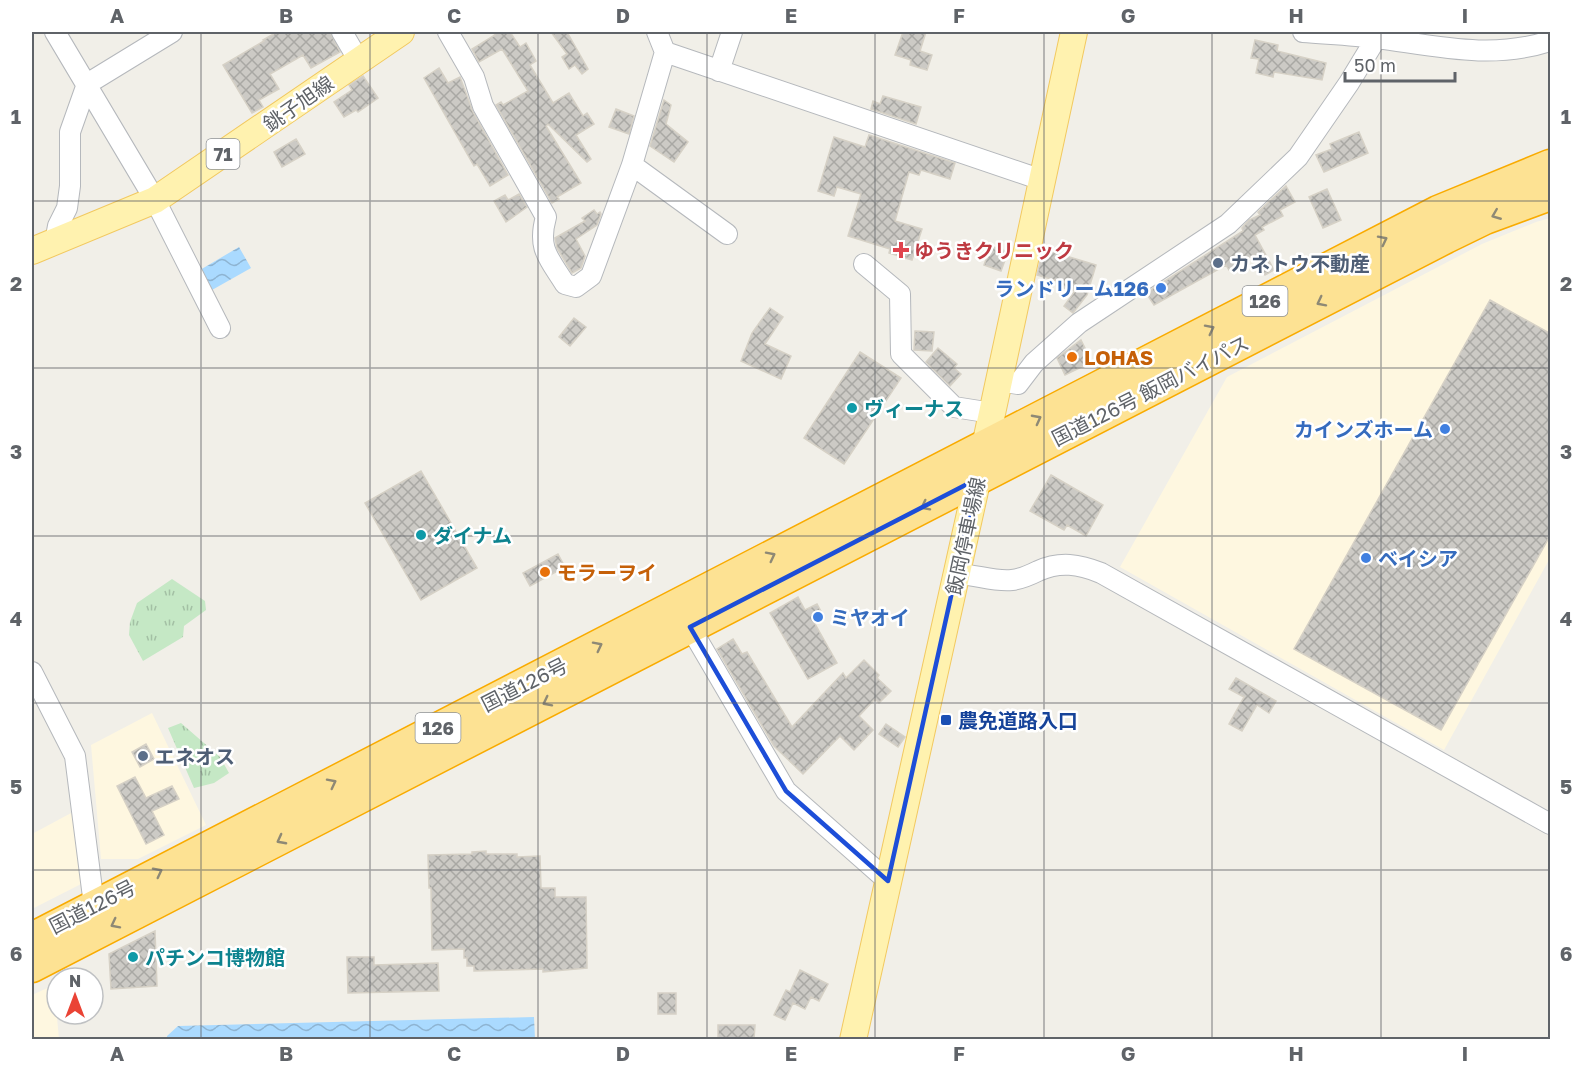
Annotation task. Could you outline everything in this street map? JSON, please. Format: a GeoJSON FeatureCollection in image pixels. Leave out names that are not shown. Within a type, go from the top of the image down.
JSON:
{"type":"FeatureCollection","features":[{"type":"Feature","properties":{"kind":"highway","name":"国道126号 飯岡バイパス"},"geometry":{"type":"LineString","coordinates":[[985,446],[1438,211],[1551,165]]}},
{"type":"Feature","properties":{"kind":"highway","name":"国道126号 飯岡バイパス"},"geometry":{"type":"LineString","coordinates":[[977,479],[1446,238],[1485,219],[1551,195]]}},
{"type":"Feature","properties":{"kind":"highway","name":"国道126号"},"geometry":{"type":"LineString","coordinates":[[32,938],[985,446]]}},
{"type":"Feature","properties":{"kind":"highway","name":"国道126号"},"geometry":{"type":"LineString","coordinates":[[32,967],[977,479]]}},
{"type":"Feature","properties":{"kind":"main road","name":"銚子旭線"},"geometry":{"type":"LineString","coordinates":[[43,246],[155,201],[401,32]]}},
{"type":"Feature","properties":{"kind":"main road","name":"飯岡停車場線"},"geometry":{"type":"LineString","coordinates":[[853,1040],[1074,32]]}},
{"type":"Feature","properties":{"kind":"street"},"geometry":{"type":"LineString","coordinates":[[55,32],[155,201],[220,328]]}},
{"type":"Feature","properties":{"kind":"street"},"geometry":{"type":"LineString","coordinates":[[43,246],[67,208],[70,186],[70,132],[87,84],[172,32]]}},
{"type":"Feature","properties":{"kind":"street"},"geometry":{"type":"LineString","coordinates":[[342,32],[359,61]]}},
{"type":"Feature","properties":{"kind":"street"},"geometry":{"type":"LineString","coordinates":[[448,32],[474,77],[483,106],[546,217],[542,233],[543,248],[565,284],[576,286],[591,276],[632,165],[664,52],[657,32]]}},
{"type":"Feature","properties":{"kind":"street"},"geometry":{"type":"LineString","coordinates":[[719,71],[732,32]]}},
{"type":"Feature","properties":{"kind":"street"},"geometry":{"type":"LineString","coordinates":[[1303,32],[1378,35],[1441,49],[1473,51],[1526,49],[1551,41]]}},
{"type":"Feature","properties":{"kind":"street"},"geometry":{"type":"LineString","coordinates":[[999,381],[1018,384],[1034,363],[1079,323],[1228,224],[1298,157],[1349,83],[1378,35]]}},
{"type":"Feature","properties":{"kind":"street"},"geometry":{"type":"LineString","coordinates":[[664,52],[1042,180]]}},
{"type":"Feature","properties":{"kind":"street"},"geometry":{"type":"LineString","coordinates":[[632,165],[727,234]]}},
{"type":"Feature","properties":{"kind":"street"},"geometry":{"type":"LineString","coordinates":[[864,264],[900,294],[901,354],[954,407],[992,413]]}},
{"type":"Feature","properties":{"kind":"street"},"geometry":{"type":"LineString","coordinates":[[956,574],[1014,580],[1054,565],[1066,564],[1101,573],[1551,824]]}},
{"type":"Feature","properties":{"kind":"street"},"geometry":{"type":"LineString","coordinates":[[690,627],[786,791],[888,881]]}},
{"type":"Feature","properties":{"kind":"street"},"geometry":{"type":"LineString","coordinates":[[32,672],[75,756],[94,906]]}},
{"type":"Feature","properties":{"kind":"highlighted area"},"geometry":{"type":"Polygon","coordinates":[[[977,479],[888,881],[786,791],[690,627],[977,479]]]}},
{"type":"Feature","properties":{"kind":"shaded area"},"geometry":{"type":"Polygon","coordinates":[[[1550,218],[1550,558],[1444,750],[1120,567],[1227,377],[1482,244],[1550,218]]]}},
{"type":"Feature","properties":{"kind":"shaded area"},"geometry":{"type":"Polygon","coordinates":[[[152,713],[206,825],[138,859],[101,859],[91,745],[152,713]]]}},
{"type":"Feature","properties":{"kind":"shaded area"},"geometry":{"type":"Polygon","coordinates":[[[73,812],[85,882],[32,909],[32,834],[73,812]]]}},
{"type":"Feature","properties":{"kind":"shaded area"},"geometry":{"type":"Polygon","coordinates":[[[45,989],[45,1026],[58,1026],[59,1039],[32,1039],[32,995],[45,989]]]}},
{"type":"Feature","properties":{"kind":"green space"},"geometry":{"type":"Polygon","coordinates":[[[172,579],[205,601],[206,610],[184,626],[183,637],[143,661],[129,635],[130,622],[137,603],[172,579]]]}},
{"type":"Feature","properties":{"kind":"green space"},"geometry":{"type":"Polygon","coordinates":[[[181,723],[220,757],[229,773],[214,783],[194,788],[168,728],[181,723]]]}},
{"type":"Feature","properties":{"kind":"water"},"geometry":{"type":"Polygon","coordinates":[[[239,247],[251,268],[212,290],[200,270],[239,247]]]}},
{"type":"Feature","properties":{"kind":"water"},"geometry":{"type":"Polygon","coordinates":[[[534,1017],[535,1039],[167,1039],[167,1036],[178,1026],[534,1017]]]}},
{"type":"Feature","properties":{"kind":"building"},"geometry":{"type":"Polygon","coordinates":[[[277,32],[330,32],[340,52],[311,68],[303,55],[270,74],[279,89],[259,100],[263,107],[252,113],[223,65],[277,32]]]}},
{"type":"Feature","properties":{"kind":"building"},"geometry":{"type":"Polygon","coordinates":[[[493,32],[510,32],[520,47],[526,43],[536,61],[530,65],[553,103],[569,93],[583,116],[587,113],[594,124],[576,135],[591,159],[587,162],[548,124],[546,126],[581,183],[557,197],[559,199],[552,203],[496,105],[501,102],[503,105],[528,91],[502,49],[479,62],[472,49],[495,35],[493,32]]]}},
{"type":"Feature","properties":{"kind":"building"},"geometry":{"type":"Polygon","coordinates":[[[551,32],[567,32],[588,69],[582,74],[575,65],[569,69],[562,57],[567,54],[551,32]]]}},
{"type":"Feature","properties":{"kind":"building"},"geometry":{"type":"Polygon","coordinates":[[[903,32],[926,32],[920,51],[932,55],[927,70],[910,65],[911,60],[895,55],[903,32]]]}},
{"type":"Feature","properties":{"kind":"building"},"geometry":{"type":"Polygon","coordinates":[[[1255,40],[1278,45],[1277,51],[1326,63],[1322,80],[1274,72],[1273,77],[1256,73],[1259,59],[1251,58],[1255,40]]]}},
{"type":"Feature","properties":{"kind":"building"},"geometry":{"type":"Polygon","coordinates":[[[439,68],[448,83],[460,77],[473,112],[508,175],[490,186],[477,164],[474,166],[424,78],[439,68]]]}},
{"type":"Feature","properties":{"kind":"building"},"geometry":{"type":"Polygon","coordinates":[[[363,76],[378,98],[358,112],[356,110],[344,117],[334,102],[352,90],[349,85],[363,76]]]}},
{"type":"Feature","properties":{"kind":"building"},"geometry":{"type":"Polygon","coordinates":[[[883,96],[921,107],[916,124],[871,109],[873,101],[880,104],[883,96]]]}},
{"type":"Feature","properties":{"kind":"building"},"geometry":{"type":"Polygon","coordinates":[[[664,100],[671,105],[666,124],[688,142],[674,162],[650,146],[664,100]]]}},
{"type":"Feature","properties":{"kind":"building"},"geometry":{"type":"Polygon","coordinates":[[[616,109],[634,116],[629,134],[609,127],[616,109]]]}},
{"type":"Feature","properties":{"kind":"building"},"geometry":{"type":"Polygon","coordinates":[[[1359,132],[1368,153],[1324,172],[1316,155],[1332,149],[1330,144],[1359,132]]]}},
{"type":"Feature","properties":{"kind":"building"},"geometry":{"type":"Polygon","coordinates":[[[869,135],[955,163],[950,179],[921,170],[919,175],[909,172],[895,221],[922,229],[912,260],[889,253],[890,249],[848,236],[861,194],[837,187],[834,196],[818,191],[834,137],[865,147],[869,135]]]}},
{"type":"Feature","properties":{"kind":"building"},"geometry":{"type":"Polygon","coordinates":[[[296,139],[305,154],[282,167],[274,152],[296,139]]]}},
{"type":"Feature","properties":{"kind":"building"},"geometry":{"type":"Polygon","coordinates":[[[1286,186],[1295,202],[1280,210],[1283,216],[1262,227],[1264,230],[1255,235],[1274,270],[1265,275],[1254,255],[1229,270],[1226,265],[1154,305],[1146,293],[1243,231],[1242,228],[1249,220],[1260,215],[1258,212],[1286,186]]]}},
{"type":"Feature","properties":{"kind":"building"},"geometry":{"type":"Polygon","coordinates":[[[1327,189],[1341,220],[1323,228],[1309,197],[1327,189]]]}},
{"type":"Feature","properties":{"kind":"building"},"geometry":{"type":"Polygon","coordinates":[[[519,194],[527,207],[506,222],[494,201],[505,195],[508,200],[519,194]]]}},
{"type":"Feature","properties":{"kind":"building"},"geometry":{"type":"Polygon","coordinates":[[[594,210],[597,214],[600,212],[601,214],[597,225],[576,239],[585,256],[581,268],[572,273],[557,248],[555,238],[585,221],[582,218],[594,210]]]}},
{"type":"Feature","properties":{"kind":"building"},"geometry":{"type":"Polygon","coordinates":[[[991,246],[1008,252],[1001,271],[984,265],[991,246]]]}},
{"type":"Feature","properties":{"kind":"building"},"geometry":{"type":"Polygon","coordinates":[[[1043,249],[1096,265],[1087,295],[1073,313],[1064,306],[1075,291],[1060,287],[1061,282],[1037,275],[1043,249]]]}},
{"type":"Feature","properties":{"kind":"building"},"geometry":{"type":"Polygon","coordinates":[[[1490,300],[1551,334],[1551,534],[1441,730],[1294,649],[1490,300]]]}},
{"type":"Feature","properties":{"kind":"building"},"geometry":{"type":"Polygon","coordinates":[[[770,308],[783,317],[765,344],[791,356],[781,379],[741,361],[752,333],[770,308]]]}},
{"type":"Feature","properties":{"kind":"building"},"geometry":{"type":"Polygon","coordinates":[[[574,318],[586,327],[570,346],[559,337],[574,318]]]}},
{"type":"Feature","properties":{"kind":"building"},"geometry":{"type":"Polygon","coordinates":[[[915,331],[934,332],[932,351],[914,350],[915,331]]]}},
{"type":"Feature","properties":{"kind":"building"},"geometry":{"type":"Polygon","coordinates":[[[1081,340],[1092,362],[1065,375],[1057,358],[1081,340]]]}},
{"type":"Feature","properties":{"kind":"building"},"geometry":{"type":"Polygon","coordinates":[[[938,348],[957,364],[954,368],[961,374],[950,386],[926,362],[938,348]]]}},
{"type":"Feature","properties":{"kind":"building","name":"ヴィーナス"},"geometry":{"type":"Polygon","coordinates":[[[860,352],[901,378],[844,464],[804,438],[860,352]]]}},
{"type":"Feature","properties":{"kind":"building","name":"ダイナム"},"geometry":{"type":"Polygon","coordinates":[[[421,471],[477,568],[421,600],[365,503],[421,471]]]}},
{"type":"Feature","properties":{"kind":"building"},"geometry":{"type":"Polygon","coordinates":[[[1051,475],[1103,505],[1086,536],[1067,525],[1064,530],[1030,511],[1051,475]]]}},
{"type":"Feature","properties":{"kind":"building"},"geometry":{"type":"Polygon","coordinates":[[[558,554],[565,567],[530,586],[523,573],[558,554]]]}},
{"type":"Feature","properties":{"kind":"building"},"geometry":{"type":"Polygon","coordinates":[[[798,597],[805,610],[817,604],[824,617],[814,622],[837,663],[808,679],[770,613],[798,597]]]}},
{"type":"Feature","properties":{"kind":"building"},"geometry":{"type":"Polygon","coordinates":[[[733,639],[742,654],[747,652],[792,727],[843,673],[846,678],[864,660],[879,675],[877,678],[891,691],[879,703],[875,699],[859,716],[873,730],[854,750],[840,736],[803,774],[774,746],[717,649],[733,639]]]}},
{"type":"Feature","properties":{"kind":"building"},"geometry":{"type":"Polygon","coordinates":[[[1236,678],[1276,701],[1269,713],[1257,705],[1242,731],[1229,724],[1244,697],[1229,689],[1236,678]]]}},
{"type":"Feature","properties":{"kind":"building"},"geometry":{"type":"Polygon","coordinates":[[[886,724],[905,737],[898,747],[879,734],[886,724]]]}},
{"type":"Feature","properties":{"kind":"building"},"geometry":{"type":"Polygon","coordinates":[[[146,744],[154,759],[140,767],[132,752],[146,744]]]}},
{"type":"Feature","properties":{"kind":"building"},"geometry":{"type":"Polygon","coordinates":[[[135,777],[146,798],[172,786],[179,799],[152,811],[164,835],[146,844],[117,786],[135,777]]]}},
{"type":"Feature","properties":{"kind":"building"},"geometry":{"type":"Polygon","coordinates":[[[486,851],[486,854],[517,854],[517,857],[540,856],[541,888],[555,888],[555,897],[586,897],[587,968],[543,972],[543,969],[474,971],[474,966],[467,966],[464,949],[432,950],[428,855],[472,854],[472,852],[486,851]]]}},
{"type":"Feature","properties":{"kind":"building"},"geometry":{"type":"Polygon","coordinates":[[[155,931],[157,986],[111,989],[109,954],[155,931]]]}},
{"type":"Feature","properties":{"kind":"building"},"geometry":{"type":"Polygon","coordinates":[[[347,957],[374,957],[374,965],[438,963],[439,991],[348,993],[347,957]]]}},
{"type":"Feature","properties":{"kind":"building"},"geometry":{"type":"Polygon","coordinates":[[[800,970],[828,984],[819,1001],[811,997],[805,1009],[793,1003],[785,1020],[774,1015],[786,990],[790,992],[800,970]]]}},
{"type":"Feature","properties":{"kind":"building"},"geometry":{"type":"Polygon","coordinates":[[[658,993],[676,993],[676,1014],[658,1014],[658,993]]]}},
{"type":"Feature","properties":{"kind":"building"},"geometry":{"type":"Polygon","coordinates":[[[718,1025],[755,1025],[754,1039],[718,1039],[718,1025]]]}},
{"type":"Feature","properties":{"kind":"place","name":"ゆうきクリニック"},"geometry":{"type":"Point","coordinates":[901,250]}},
{"type":"Feature","properties":{"kind":"place","name":"カネトウ不動産"},"geometry":{"type":"Point","coordinates":[1218,263]}},
{"type":"Feature","properties":{"kind":"place","name":"ランドリーム126"},"geometry":{"type":"Point","coordinates":[1161,288]}},
{"type":"Feature","properties":{"kind":"place","name":"LOHAS"},"geometry":{"type":"Point","coordinates":[1072,357]}},
{"type":"Feature","properties":{"kind":"place","name":"ヴィーナス"},"geometry":{"type":"Point","coordinates":[852,408]}},
{"type":"Feature","properties":{"kind":"place","name":"カインズホーム"},"geometry":{"type":"Point","coordinates":[1445,429]}},
{"type":"Feature","properties":{"kind":"place","name":"ダイナム"},"geometry":{"type":"Point","coordinates":[421,535]}},
{"type":"Feature","properties":{"kind":"place","name":"ベイシア"},"geometry":{"type":"Point","coordinates":[1366,558]}},
{"type":"Feature","properties":{"kind":"place","name":"モラーヲイ"},"geometry":{"type":"Point","coordinates":[545,572]}},
{"type":"Feature","properties":{"kind":"place","name":"ミヤオイ"},"geometry":{"type":"Point","coordinates":[818,617]}},
{"type":"Feature","properties":{"kind":"place","name":"農免道路入口"},"geometry":{"type":"Point","coordinates":[946,720]}},
{"type":"Feature","properties":{"kind":"place","name":"エネオス"},"geometry":{"type":"Point","coordinates":[143,756]}},
{"type":"Feature","properties":{"kind":"place","name":"パチンコ博物館"},"geometry":{"type":"Point","coordinates":[133,957]}}]}
